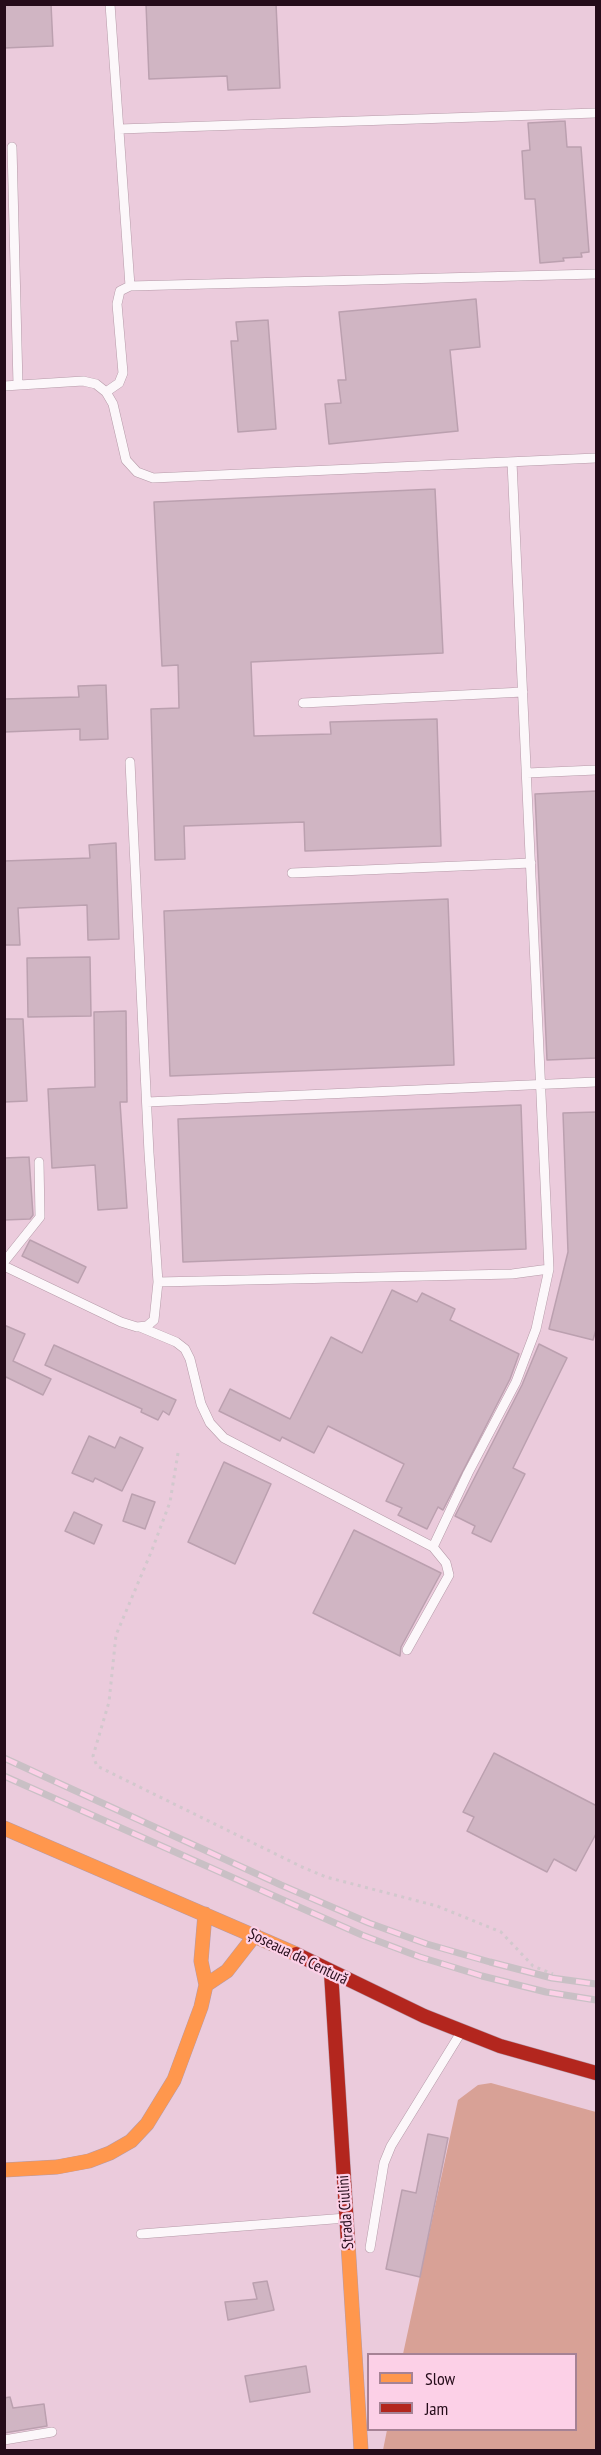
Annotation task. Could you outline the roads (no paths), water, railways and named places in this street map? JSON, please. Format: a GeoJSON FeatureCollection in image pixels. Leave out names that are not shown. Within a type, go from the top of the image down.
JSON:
{"type":"FeatureCollection","features":[{"type":"Feature","properties":{"kind":"main road","name":"Șoseaua de Centură"},"geometry":{"type":"LineString","coordinates":[[4,1828],[255,1935],[385,1999],[462,2032],[500,2046],[597,2073]]}},
{"type":"Feature","properties":{"kind":"main road"},"geometry":{"type":"LineString","coordinates":[[4,2170],[57,2167],[89,2161],[110,2153],[130,2141],[147,2124],[174,2080],[193,2031],[206,1985],[201,1961],[205,1914]]}},
{"type":"Feature","properties":{"kind":"main road"},"geometry":{"type":"LineString","coordinates":[[206,1985],[226,1971],[255,1935]]}},
{"type":"Feature","properties":{"kind":"main road","name":"Strada Ciulini"},"geometry":{"type":"LineString","coordinates":[[331,1972],[361,2451]]}},
{"type":"Feature","properties":{"kind":"lane"},"geometry":{"type":"LineString","coordinates":[[110,4],[130,286]]}},
{"type":"Feature","properties":{"kind":"lane"},"geometry":{"type":"LineString","coordinates":[[119,129],[597,113]]}},
{"type":"Feature","properties":{"kind":"lane"},"geometry":{"type":"LineString","coordinates":[[12,147],[18,386]]}},
{"type":"Feature","properties":{"kind":"lane"},"geometry":{"type":"LineString","coordinates":[[106,392],[119,383],[123,374],[117,304],[120,291],[130,286],[597,274]]}},
{"type":"Feature","properties":{"kind":"lane"},"geometry":{"type":"LineString","coordinates":[[4,386],[83,381],[96,384],[106,392],[113,404],[126,460],[137,472],[153,478],[597,458]]}},
{"type":"Feature","properties":{"kind":"lane"},"geometry":{"type":"LineString","coordinates":[[433,1547],[468,1473],[516,1382],[537,1329],[549,1269],[512,462]]}},
{"type":"Feature","properties":{"kind":"lane"},"geometry":{"type":"LineString","coordinates":[[303,703],[523,692]]}},
{"type":"Feature","properties":{"kind":"lane"},"geometry":{"type":"LineString","coordinates":[[130,762],[158,1282],[154,1320],[147,1326],[140,1327]]}},
{"type":"Feature","properties":{"kind":"lane"},"geometry":{"type":"LineString","coordinates":[[527,773],[597,770]]}},
{"type":"Feature","properties":{"kind":"lane"},"geometry":{"type":"LineString","coordinates":[[292,873],[531,863]]}},
{"type":"Feature","properties":{"kind":"lane"},"geometry":{"type":"LineString","coordinates":[[147,1102],[597,1082]]}},
{"type":"Feature","properties":{"kind":"lane"},"geometry":{"type":"LineString","coordinates":[[39,1162],[40,1217],[4,1264],[121,1322],[176,1342],[185,1349],[190,1359],[201,1404],[210,1424],[224,1438],[433,1547],[446,1563],[449,1575],[406,1650]]}},
{"type":"Feature","properties":{"kind":"lane"},"geometry":{"type":"LineString","coordinates":[[158,1282],[512,1274],[549,1269]]}},
{"type":"Feature","properties":{"kind":"lane"},"geometry":{"type":"LineString","coordinates":[[370,2248],[384,2163],[391,2146],[462,2032]]}},
{"type":"Feature","properties":{"kind":"lane"},"geometry":{"type":"LineString","coordinates":[[141,2234],[346,2218]]}},
{"type":"Feature","properties":{"kind":"lane"},"geometry":{"type":"LineString","coordinates":[[4,2440],[52,2432]]}},
{"type":"Feature","properties":{"kind":"railway"},"geometry":{"type":"LineString","coordinates":[[4,1758],[369,1923],[427,1944],[490,1962],[552,1978],[596,1984]]}},
{"type":"Feature","properties":{"kind":"railway"},"geometry":{"type":"LineString","coordinates":[[4,1776],[362,1935],[420,1957],[546,1992],[596,2000]]}}]}
